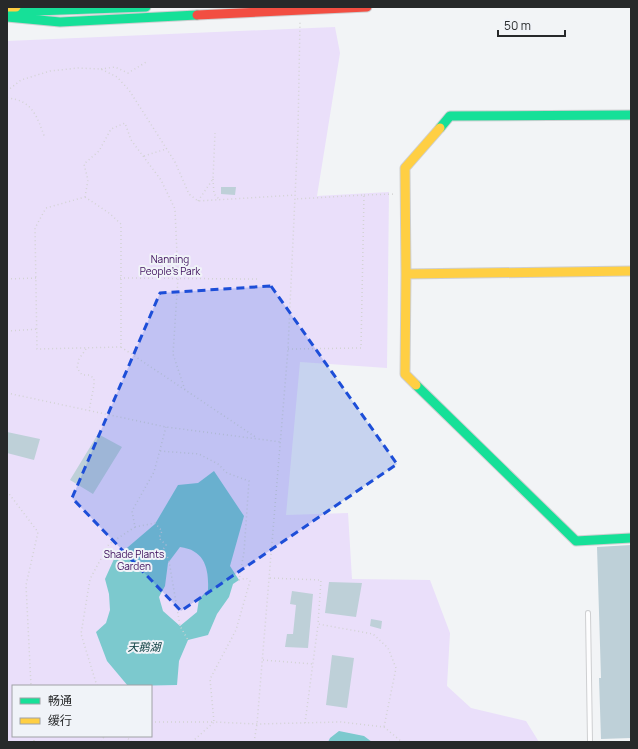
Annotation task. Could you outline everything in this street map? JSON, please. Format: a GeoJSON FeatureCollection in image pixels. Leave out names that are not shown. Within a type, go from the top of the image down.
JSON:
{"type":"FeatureCollection","features":[{"type":"Feature","properties":{"kind":"main road"},"geometry":{"type":"LineString","coordinates":[[7,7],[16,7]]}},
{"type":"Feature","properties":{"kind":"main road"},"geometry":{"type":"LineString","coordinates":[[7,12],[146,7]]}},
{"type":"Feature","properties":{"kind":"main road"},"geometry":{"type":"LineString","coordinates":[[7,17],[60,22],[367,7]]}},
{"type":"Feature","properties":{"kind":"main road"},"geometry":{"type":"LineString","coordinates":[[631,115],[450,116],[405,168],[404,193],[406,274],[405,374],[576,541],[631,538]]}},
{"type":"Feature","properties":{"kind":"main road"},"geometry":{"type":"LineString","coordinates":[[406,274],[631,271]]}},
{"type":"Feature","properties":{"kind":"lane"},"geometry":{"type":"LineString","coordinates":[[588,613],[590,742]]}},
{"type":"Feature","properties":{"kind":"path"},"geometry":{"type":"LineString","coordinates":[[254,742],[263,660],[288,349],[295,199],[300,11]]}},
{"type":"Feature","properties":{"kind":"path"},"geometry":{"type":"LineString","coordinates":[[7,91],[21,80],[50,71],[78,68],[101,69],[115,67],[128,73],[148,62]]}},
{"type":"Feature","properties":{"kind":"path"},"geometry":{"type":"LineString","coordinates":[[101,69],[118,77],[129,90],[175,162],[189,194],[198,201],[295,195]]}},
{"type":"Feature","properties":{"kind":"path"},"geometry":{"type":"LineString","coordinates":[[7,98],[18,98],[28,104],[37,118],[45,138]]}},
{"type":"Feature","properties":{"kind":"path"},"geometry":{"type":"LineString","coordinates":[[85,197],[88,180],[84,164],[99,151],[111,129],[125,123],[131,140],[161,180],[175,210],[178,278],[173,354],[185,390]]}},
{"type":"Feature","properties":{"kind":"path"},"geometry":{"type":"LineString","coordinates":[[215,133],[213,179],[214,194],[220,200]]}},
{"type":"Feature","properties":{"kind":"path"},"geometry":{"type":"LineString","coordinates":[[144,156],[166,149]]}},
{"type":"Feature","properties":{"kind":"path"},"geometry":{"type":"LineString","coordinates":[[198,201],[213,179]]}},
{"type":"Feature","properties":{"kind":"path"},"geometry":{"type":"LineString","coordinates":[[295,199],[404,193]]}},
{"type":"Feature","properties":{"kind":"path"},"geometry":{"type":"LineString","coordinates":[[288,349],[361,348],[364,195]]}},
{"type":"Feature","properties":{"kind":"path"},"geometry":{"type":"LineString","coordinates":[[121,347],[121,224],[109,213],[85,197],[46,208],[35,228],[38,329],[37,349],[121,347],[258,439]]}},
{"type":"Feature","properties":{"kind":"path"},"geometry":{"type":"LineString","coordinates":[[7,279],[37,278]]}},
{"type":"Feature","properties":{"kind":"path"},"geometry":{"type":"LineString","coordinates":[[120,278],[257,279]]}},
{"type":"Feature","properties":{"kind":"path"},"geometry":{"type":"LineString","coordinates":[[7,331],[38,329]]}},
{"type":"Feature","properties":{"kind":"path"},"geometry":{"type":"LineString","coordinates":[[86,349],[79,359],[77,368],[82,375],[89,375],[94,378],[89,411]]}},
{"type":"Feature","properties":{"kind":"path"},"geometry":{"type":"LineString","coordinates":[[7,393],[166,427],[281,442]]}},
{"type":"Feature","properties":{"kind":"path"},"geometry":{"type":"LineString","coordinates":[[135,527],[132,511],[154,472],[166,427]]}},
{"type":"Feature","properties":{"kind":"path"},"geometry":{"type":"LineString","coordinates":[[160,451],[199,454],[218,464],[227,473],[249,481],[244,552],[239,580],[246,578],[250,581],[236,630],[210,679],[214,722]]}},
{"type":"Feature","properties":{"kind":"path"},"geometry":{"type":"LineString","coordinates":[[7,491],[38,532],[26,585],[31,685]]}},
{"type":"Feature","properties":{"kind":"path"},"geometry":{"type":"LineString","coordinates":[[97,685],[81,634],[90,579],[109,544],[135,527],[154,524],[162,530],[159,538],[166,545],[162,551],[167,556],[169,561],[180,626],[188,640]]}},
{"type":"Feature","properties":{"kind":"path"},"geometry":{"type":"LineString","coordinates":[[269,578],[321,580],[318,624],[305,723]]}},
{"type":"Feature","properties":{"kind":"path"},"geometry":{"type":"LineString","coordinates":[[318,624],[373,634],[388,648],[396,668],[384,727]]}},
{"type":"Feature","properties":{"kind":"path"},"geometry":{"type":"LineString","coordinates":[[263,660],[313,664]]}},
{"type":"Feature","properties":{"kind":"path"},"geometry":{"type":"LineString","coordinates":[[152,722],[257,724],[341,722],[384,727],[402,742]]}},
{"type":"Feature","properties":{"kind":"path"},"geometry":{"type":"LineString","coordinates":[[192,742],[214,722]]}},
{"type":"Feature","properties":{"kind":"highlighted area"},"geometry":{"type":"Polygon","coordinates":[[[271,286],[397,464],[181,611],[72,498],[160,293],[271,286]]]}},
{"type":"Feature","properties":{"kind":"green space","name":"Nanning People's Park"},"geometry":{"type":"Polygon","coordinates":[[[335,27],[340,53],[317,196],[389,192],[387,368],[300,362],[286,515],[348,513],[352,579],[430,580],[450,633],[447,686],[471,708],[526,721],[539,742],[7,742],[7,41],[335,27]]]}},
{"type":"Feature","properties":{"kind":"water","name":"天鹅湖"},"geometry":{"type":"Polygon","coordinates":[[[214,471],[244,516],[230,566],[239,580],[233,584],[229,597],[217,614],[208,635],[188,640],[179,661],[177,685],[127,685],[107,661],[96,632],[106,623],[110,610],[109,594],[105,579],[114,559],[155,524],[178,485],[198,483],[214,471]],[[180,547],[168,563],[165,586],[159,597],[163,611],[180,626],[197,612],[199,599],[208,590],[208,575],[204,562],[195,552],[180,547]]]}},
{"type":"Feature","properties":{"kind":"water"},"geometry":{"type":"Polygon","coordinates":[[[339,731],[364,736],[372,742],[328,742],[330,738],[339,731]]]}},
{"type":"Feature","properties":{"kind":"building"},"geometry":{"type":"Polygon","coordinates":[[[221,187],[236,187],[235,195],[221,194],[221,187]]]}},
{"type":"Feature","properties":{"kind":"building"},"geometry":{"type":"Polygon","coordinates":[[[7,432],[40,439],[34,460],[7,453],[7,432]]]}},
{"type":"Feature","properties":{"kind":"building"},"geometry":{"type":"Polygon","coordinates":[[[98,434],[122,447],[93,494],[70,480],[98,434]]]}},
{"type":"Feature","properties":{"kind":"building"},"geometry":{"type":"Polygon","coordinates":[[[631,545],[631,738],[601,739],[599,678],[601,678],[597,547],[631,545]]]}},
{"type":"Feature","properties":{"kind":"building"},"geometry":{"type":"Polygon","coordinates":[[[329,582],[362,583],[356,617],[325,613],[329,582]]]}},
{"type":"Feature","properties":{"kind":"building"},"geometry":{"type":"Polygon","coordinates":[[[292,591],[313,594],[308,648],[285,647],[287,634],[293,634],[296,605],[290,604],[292,591]]]}},
{"type":"Feature","properties":{"kind":"building"},"geometry":{"type":"Polygon","coordinates":[[[371,619],[382,621],[381,629],[370,626],[371,619]]]}},
{"type":"Feature","properties":{"kind":"building"},"geometry":{"type":"Polygon","coordinates":[[[332,655],[354,658],[347,708],[326,705],[332,655]]]}},
{"type":"Feature","properties":{"kind":"traffic: fast"},"geometry":{"type":"LineString","coordinates":[[7,12],[146,7]]}},
{"type":"Feature","properties":{"kind":"traffic: fast"},"geometry":{"type":"LineString","coordinates":[[7,17],[60,22],[197,15]]}},
{"type":"Feature","properties":{"kind":"traffic: fast"},"geometry":{"type":"LineString","coordinates":[[440,128],[450,116],[631,115]]}},
{"type":"Feature","properties":{"kind":"traffic: fast"},"geometry":{"type":"LineString","coordinates":[[416,385],[576,541],[631,538]]}},
{"type":"Feature","properties":{"kind":"traffic: slow"},"geometry":{"type":"LineString","coordinates":[[7,7],[16,7]]}},
{"type":"Feature","properties":{"kind":"traffic: slow"},"geometry":{"type":"LineString","coordinates":[[406,274],[405,168],[440,128]]}},
{"type":"Feature","properties":{"kind":"traffic: slow"},"geometry":{"type":"LineString","coordinates":[[416,385],[405,374],[406,274],[631,271]]}},
{"type":"Feature","properties":{"kind":"traffic: jam"},"geometry":{"type":"LineString","coordinates":[[197,15],[367,7]]}},
{"type":"Feature","properties":{"kind":"park label","name":"Shade Plants Garden"},"geometry":{"type":"Point","coordinates":[134,560]}}]}
